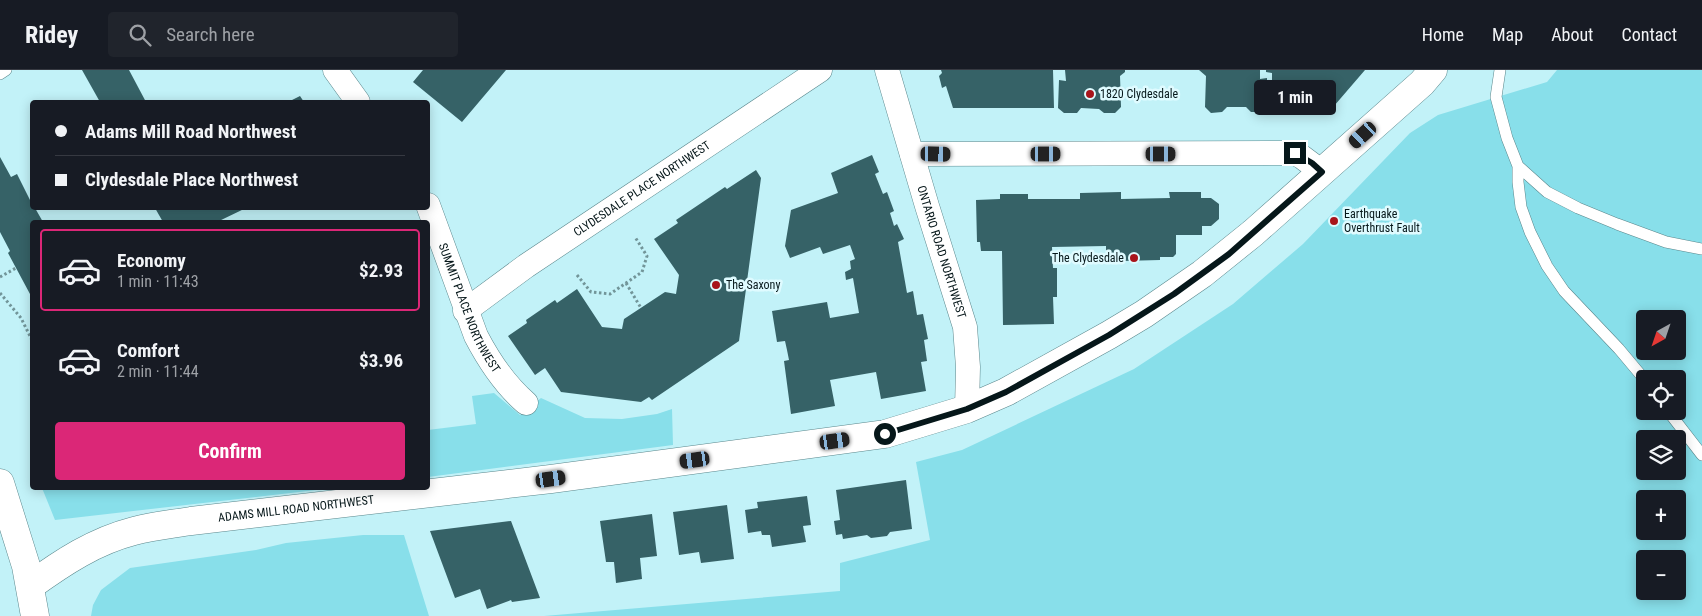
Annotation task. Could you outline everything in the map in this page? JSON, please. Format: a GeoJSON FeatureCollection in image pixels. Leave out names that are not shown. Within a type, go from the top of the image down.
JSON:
{"type":"FeatureCollection","features":[{"type":"Feature","properties":{"kind":"street"},"geometry":{"type":"LineString","coordinates":[[335,70],[357,100]]}},
{"type":"Feature","properties":{"kind":"street","name":"CLYDESDALE PLACE NORTHWEST"},"geometry":{"type":"LineString","coordinates":[[465,311],[542,255],[820,70]]}},
{"type":"Feature","properties":{"kind":"street","name":"ONTARIO ROAD NORTHWEST"},"geometry":{"type":"LineString","coordinates":[[887,70],[965,327],[968,367],[967,409]]}},
{"type":"Feature","properties":{"kind":"street","name":"ADAMS MILL ROAD NORTHWEST"},"geometry":{"type":"LineString","coordinates":[[30,586],[83,550],[135,530],[191,521],[551,479],[885,434],[967,409],[1006,392],[1082,350],[1166,299],[1229,254],[1428,76],[1441,77],[1452,70]]}},
{"type":"Feature","properties":{"kind":"street"},"geometry":{"type":"LineString","coordinates":[[912,154],[1295,153],[1312,163],[1322,172]]}},
{"type":"Feature","properties":{"kind":"street","name":"SUMMIT PLACE NORTHWEST"},"geometry":{"type":"LineString","coordinates":[[430,210],[465,311],[476,336],[486,356],[502,378],[526,403]]}},
{"type":"Feature","properties":{"kind":"street"},"geometry":{"type":"LineString","coordinates":[[0,483],[26,566],[35,616]]}},
{"type":"Feature","properties":{"kind":"lane"},"geometry":{"type":"LineString","coordinates":[[0,74],[6,70]]}},
{"type":"Feature","properties":{"kind":"lane"},"geometry":{"type":"LineString","coordinates":[[1500,70],[1496,97],[1507,138],[1518,166],[1521,207],[1530,232],[1547,266],[1564,291],[1637,370]]}},
{"type":"Feature","properties":{"kind":"lane"},"geometry":{"type":"LineString","coordinates":[[1518,166],[1547,192],[1578,208],[1666,242],[1702,249]]}},
{"type":"Feature","properties":{"kind":"lane"},"geometry":{"type":"LineString","coordinates":[[1675,420],[1702,455]]}},
{"type":"Feature","properties":{"kind":"path"},"geometry":{"type":"LineString","coordinates":[[576,275],[591,292],[610,294],[626,284],[642,272],[647,256],[635,237]]}},
{"type":"Feature","properties":{"kind":"path"},"geometry":{"type":"LineString","coordinates":[[0,277],[16,268]]}},
{"type":"Feature","properties":{"kind":"path"},"geometry":{"type":"LineString","coordinates":[[626,284],[641,308]]}},
{"type":"Feature","properties":{"kind":"path"},"geometry":{"type":"LineString","coordinates":[[0,293],[21,318],[30,336]]}},
{"type":"Feature","properties":{"kind":"shaded area"},"geometry":{"type":"Polygon","coordinates":[[[1557,70],[1702,70],[1702,616],[544,616],[840,591],[840,563],[930,540],[916,462],[962,450],[1134,369],[1233,304],[1303,244],[1410,133],[1438,115],[1547,82],[1557,70]]]}},
{"type":"Feature","properties":{"kind":"shaded area"},"geometry":{"type":"Polygon","coordinates":[[[494,393],[520,415],[541,398],[585,418],[622,419],[657,414],[672,409],[673,445],[430,477],[430,430],[476,424],[472,396],[494,393]]]}},
{"type":"Feature","properties":{"kind":"shaded area"},"geometry":{"type":"Polygon","coordinates":[[[43,490],[317,490],[55,520],[43,490]]]}},
{"type":"Feature","properties":{"kind":"shaded area"},"geometry":{"type":"Polygon","coordinates":[[[363,535],[404,535],[429,616],[91,616],[93,605],[101,590],[130,568],[256,550],[286,543],[363,535]]]}},
{"type":"Feature","properties":{"kind":"building"},"geometry":{"type":"Polygon","coordinates":[[[82,70],[129,70],[145,100],[99,100],[82,70]]]}},
{"type":"Feature","properties":{"kind":"building"},"geometry":{"type":"Polygon","coordinates":[[[423,70],[506,70],[462,122],[413,82],[423,70]]]}},
{"type":"Feature","properties":{"kind":"building"},"geometry":{"type":"Polygon","coordinates":[[[941,70],[1053,70],[1054,108],[953,108],[946,86],[942,88],[939,76],[942,73],[941,70]]]}},
{"type":"Feature","properties":{"kind":"building","name":"1820 Clydesdale"},"geometry":{"type":"Polygon","coordinates":[[[1065,70],[1125,70],[1120,76],[1121,107],[1115,113],[1104,113],[1099,109],[1081,108],[1077,113],[1064,113],[1058,108],[1059,80],[1066,81],[1065,70]]]}},
{"type":"Feature","properties":{"kind":"building"},"geometry":{"type":"Polygon","coordinates":[[[1199,70],[1260,70],[1260,79],[1267,78],[1267,81],[1272,80],[1272,73],[1266,72],[1266,70],[1365,70],[1334,106],[1287,104],[1287,106],[1266,107],[1262,112],[1251,112],[1246,107],[1227,107],[1222,112],[1211,113],[1205,107],[1206,76],[1199,70]]]}},
{"type":"Feature","properties":{"kind":"building"},"geometry":{"type":"Polygon","coordinates":[[[300,96],[303,100],[292,100],[300,96]]]}},
{"type":"Feature","properties":{"kind":"building"},"geometry":{"type":"Polygon","coordinates":[[[872,155],[879,172],[875,174],[883,194],[887,192],[894,211],[890,213],[894,226],[897,224],[904,239],[898,242],[907,293],[913,291],[917,315],[923,314],[928,339],[924,340],[927,361],[921,362],[926,391],[881,399],[876,372],[830,380],[835,406],[791,414],[784,361],[789,360],[785,341],[777,342],[772,311],[827,302],[830,318],[859,313],[853,278],[846,280],[845,272],[851,269],[850,261],[855,259],[850,245],[823,254],[820,247],[790,258],[785,246],[791,210],[838,193],[831,173],[872,155]]]}},
{"type":"Feature","properties":{"kind":"building"},"geometry":{"type":"Polygon","coordinates":[[[0,157],[11,177],[17,174],[30,200],[30,210],[36,210],[42,220],[30,220],[30,294],[8,253],[10,251],[0,232],[0,157]]]}},
{"type":"Feature","properties":{"kind":"building","name":"The Saxony"},"geometry":{"type":"Polygon","coordinates":[[[756,170],[761,178],[747,281],[755,281],[754,290],[746,289],[739,341],[652,400],[649,397],[641,402],[561,392],[545,368],[535,375],[508,336],[527,323],[526,320],[555,300],[557,303],[577,289],[602,327],[622,329],[624,319],[665,292],[676,294],[679,275],[654,239],[678,223],[676,220],[725,187],[727,189],[756,170]]]}},
{"type":"Feature","properties":{"kind":"building","name":"The Clydesdale"},"geometry":{"type":"Polygon","coordinates":[[[1121,192],[1121,199],[1170,198],[1169,192],[1201,192],[1201,198],[1211,198],[1219,204],[1219,219],[1211,226],[1202,226],[1202,235],[1176,235],[1176,254],[1173,257],[1160,257],[1160,260],[1122,261],[1122,259],[1109,258],[1106,255],[1106,246],[1052,247],[1053,268],[1057,268],[1057,297],[1053,297],[1054,324],[1003,325],[1002,251],[981,251],[980,242],[977,242],[976,200],[1000,199],[1000,194],[1028,194],[1028,199],[1080,199],[1080,193],[1121,192]]]}},
{"type":"Feature","properties":{"kind":"building"},"geometry":{"type":"Polygon","coordinates":[[[156,210],[242,210],[221,220],[162,220],[156,210]]]}},
{"type":"Feature","properties":{"kind":"building"},"geometry":{"type":"Polygon","coordinates":[[[906,480],[912,529],[890,532],[887,536],[871,538],[867,535],[843,539],[842,534],[836,535],[834,521],[840,520],[836,490],[906,480]]]}},
{"type":"Feature","properties":{"kind":"building"},"geometry":{"type":"Polygon","coordinates":[[[807,496],[811,525],[803,526],[806,542],[772,547],[770,535],[762,535],[761,531],[748,533],[745,510],[758,508],[757,502],[807,496]]]}},
{"type":"Feature","properties":{"kind":"building"},"geometry":{"type":"Polygon","coordinates":[[[727,505],[734,559],[701,563],[699,552],[679,555],[673,512],[727,505]]]}},
{"type":"Feature","properties":{"kind":"building"},"geometry":{"type":"Polygon","coordinates":[[[652,514],[657,556],[640,558],[642,579],[616,583],[614,562],[606,562],[600,521],[652,514]]]}},
{"type":"Feature","properties":{"kind":"building"},"geometry":{"type":"Polygon","coordinates":[[[511,521],[540,598],[512,602],[511,600],[487,609],[480,589],[455,598],[430,531],[511,521]]]}},
{"type":"Feature","properties":{"kind":"place","name":"1820 Clydesdale"},"geometry":{"type":"Point","coordinates":[1090,94]}},
{"type":"Feature","properties":{"kind":"place","name":"Earthquake Overthrust Fault"},"geometry":{"type":"Point","coordinates":[1334,221]}},
{"type":"Feature","properties":{"kind":"place","name":"The Clydesdale"},"geometry":{"type":"Point","coordinates":[1134,258]}},
{"type":"Feature","properties":{"kind":"place","name":"The Saxony"},"geometry":{"type":"Point","coordinates":[716,285]}},
{"type":"Feature","properties":{"kind":"route"},"geometry":{"type":"LineString","coordinates":[[885,434],[967,409],[1006,392],[1109,335],[1174,294],[1229,254],[1322,172],[1312,163],[1295,153]]}}]}
